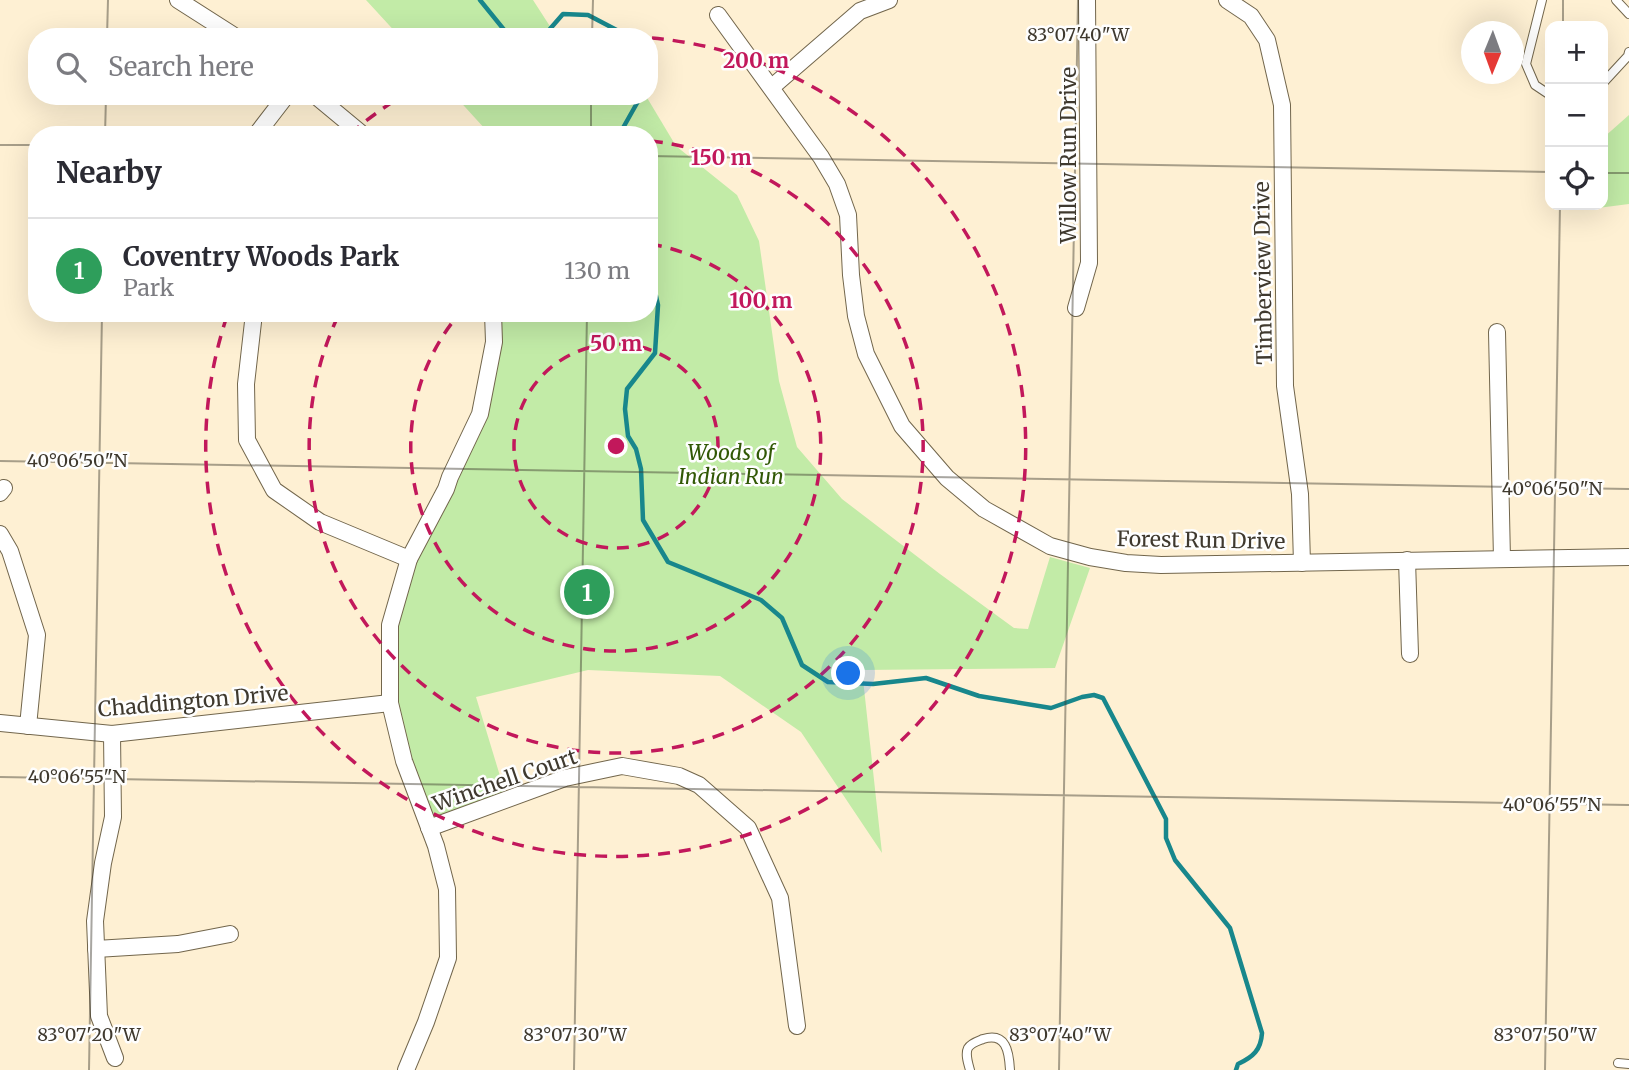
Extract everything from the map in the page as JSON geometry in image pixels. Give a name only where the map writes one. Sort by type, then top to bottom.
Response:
[{"type":"street","points":[[178,0],[222,28]]},
{"type":"street","points":[[772,87],[860,11],[889,0]]},
{"type":"street","name":"Willow Run Drive","points":[[1076,307],[1089,263],[1087,0]]},
{"type":"street","name":"Timberview Drive","points":[[1227,0],[1251,16],[1267,40],[1282,105],[1285,387],[1300,494],[1301,563]]},
{"type":"street","name":"Forest Run Drive","points":[[718,15],[772,87],[837,184],[848,215],[850,275],[856,316],[866,354],[902,426],[947,478],[984,509],[1051,545],[1126,564],[1629,557]]},
{"type":"street","points":[[263,126],[279,105]]},
{"type":"street","points":[[327,105],[352,126]]},
{"type":"street","points":[[253,322],[246,384],[247,440],[274,490],[320,522],[409,559]]},
{"type":"street","points":[[406,1070],[448,958],[447,889],[436,846],[404,761],[390,703],[390,625],[409,559],[446,489],[480,414],[494,342],[493,322]]},
{"type":"street","points":[[1497,332],[1502,559]]},
{"type":"street","points":[[0,534],[10,551],[37,635],[28,726]]},
{"type":"street","points":[[1407,560],[1410,654]]},
{"type":"street","name":"Chaddington Drive","points":[[0,723],[112,734],[390,703]]},
{"type":"street","points":[[112,734],[113,817],[95,921],[99,1016],[115,1058]]},
{"type":"street","name":"Winchell Court","points":[[429,828],[565,778],[621,766],[679,776],[699,785],[748,828],[780,898],[797,1026]]},
{"type":"street","points":[[96,949],[178,944],[230,934]]},
{"type":"lane","points":[[1542,0],[1526,64],[1535,85],[1545,92]]},
{"type":"lane","points":[[1616,0],[1629,14]]},
{"type":"lane","points":[[1608,78],[1628,57],[1629,52]]},
{"type":"lane","points":[[970,1070],[967,1050],[970,1045],[991,1037],[1000,1039],[1006,1046],[1010,1070]]},
{"type":"lane","points":[[1618,1063],[1629,1064]]},
{"type":"green space","points":[[366,0],[533,0],[551,28],[392,28]]},
{"type":"green space","name":"Woods of Indian Run","points":[[463,105],[651,105],[676,146],[737,195],[759,241],[779,381],[797,447],[842,499],[1014,628],[1028,629],[1050,557],[1090,568],[1055,668],[862,670],[882,853],[801,732],[720,676],[588,670],[476,697],[507,799],[429,828],[390,703],[390,625],[409,559],[480,414],[492,322],[658,322],[658,126],[482,126]]},
{"type":"green space","points":[[1629,115],[1629,204],[1608,207],[1608,134]]},
{"type":"waterway","points":[[480,0],[503,28]]},
{"type":"waterway","points":[[551,28],[563,14],[588,15],[613,28]]},
{"type":"waterway","points":[[624,126],[636,105]]},
{"type":"waterway","points":[[657,322],[655,353],[627,389],[625,409],[628,436],[636,449],[641,469],[643,520],[668,562],[761,600],[782,618],[802,665],[828,682],[873,684],[926,678],[979,696],[1051,708],[1082,697],[1094,695],[1103,698],[1166,819],[1166,838],[1175,860],[1230,928],[1262,1033],[1255,1052],[1238,1064],[1236,1070]]},
{"type":"place","name":"Coventry Woods Park","points":[[587,592]]}]
